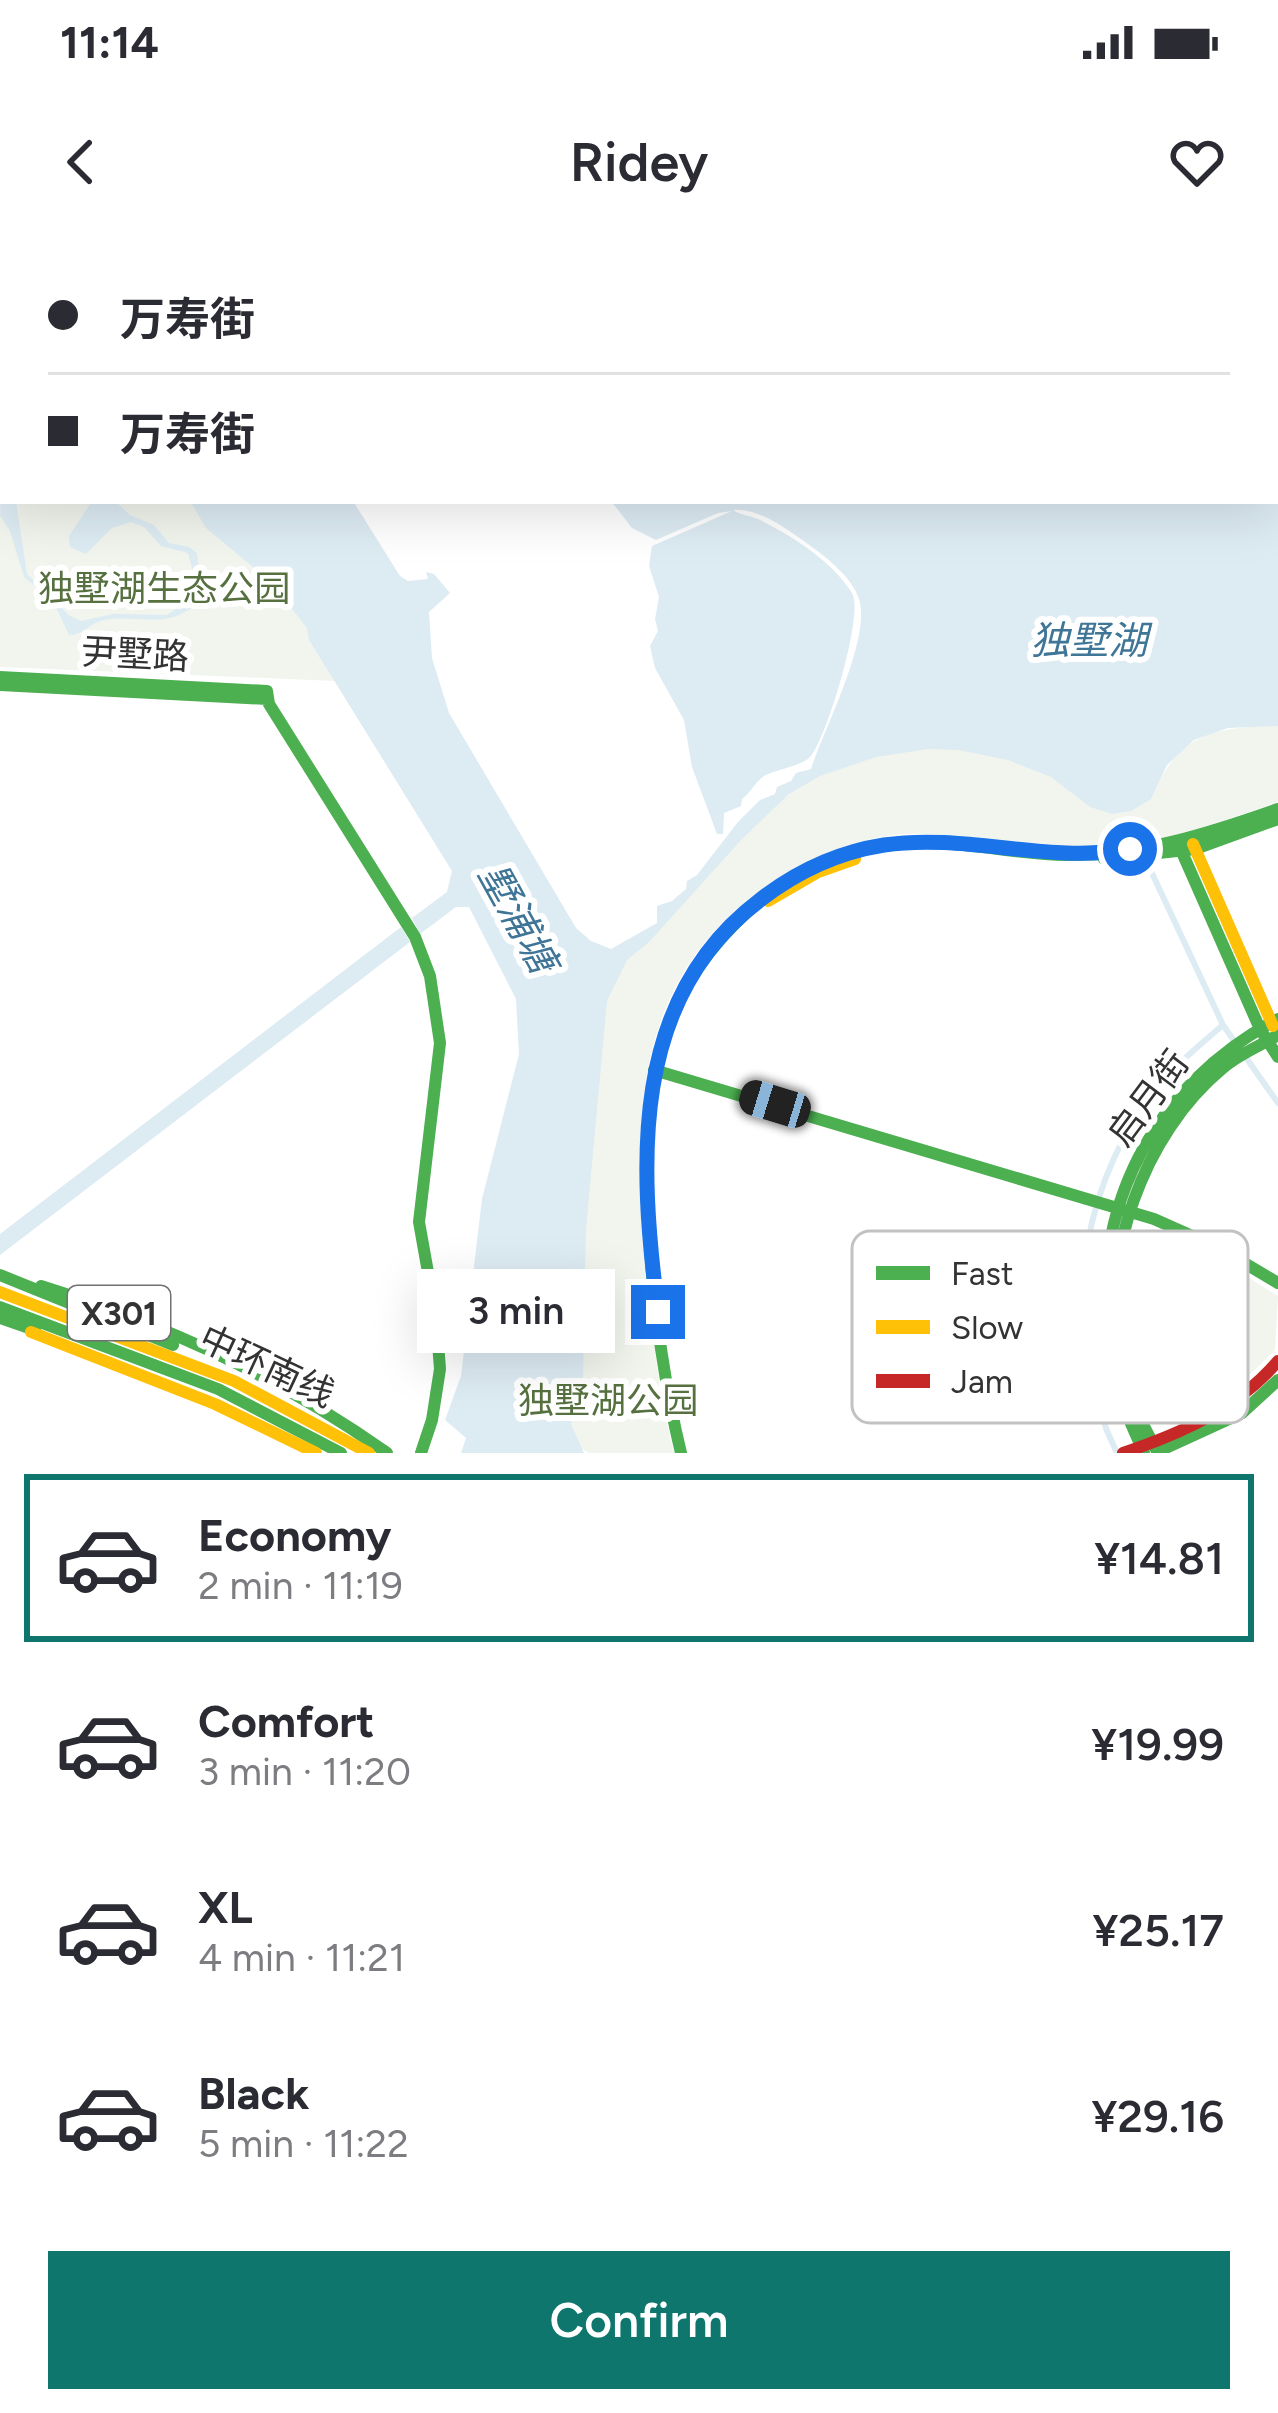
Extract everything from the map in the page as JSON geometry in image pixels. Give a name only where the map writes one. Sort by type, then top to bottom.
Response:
[{"type":"main road","name":"尹墅路","points":[[0,681],[267,695],[416,937],[431,973],[442,1035],[419,1207],[423,1266],[436,1315],[439,1386],[421,1453]]},
{"type":"main road","points":[[1187,845],[1278,809]]},
{"type":"main road","points":[[683,1453],[658,1255],[657,1070],[680,1005],[720,944],[746,917],[818,872],[868,854],[913,848],[1079,860],[1187,845],[1278,819]]},
{"type":"main road","points":[[1187,845],[1273,1031],[1278,1057]]},
{"type":"main road","name":"启月街","points":[[1115,1231],[1173,1125],[1231,1053],[1273,1031]]},
{"type":"main road","points":[[657,1070],[1123,1209],[1182,1231]]},
{"type":"main road","name":"启月街","points":[[1121,1231],[1123,1209]]},
{"type":"main road","points":[[1248,1265],[1278,1283]]},
{"type":"main road","points":[[0,1275],[306,1399],[387,1453]]},
{"type":"main road","name":"中环南线","points":[[0,1292],[230,1370],[369,1453]]},
{"type":"main road","name":"中环南线","points":[[0,1307],[224,1391],[294,1423],[341,1453]]},
{"type":"main road","points":[[0,1318],[151,1364]]},
{"type":"main road","name":"X301","points":[[0,1318],[215,1404],[316,1453]]},
{"type":"main road","points":[[1248,1390],[1278,1361]]},
{"type":"main road","points":[[1248,1408],[1278,1380]]},
{"type":"main road","name":"启月街","points":[[1131,1423],[1151,1450]]},
{"type":"main road","points":[[1151,1450],[1196,1423]]},
{"type":"main road","points":[[1124,1453],[1151,1450],[1217,1423]]},
{"type":"green space","name":"独墅湖生态公园","points":[[0,504],[203,504],[281,576],[335,681],[0,667]]},
{"type":"green space","name":"独墅湖公园","points":[[1278,726],[1278,802],[1194,830],[1108,848],[1049,850],[928,834],[868,840],[831,851],[780,878],[708,938],[679,981],[659,1026],[641,1125],[643,1230],[652,1326],[674,1453],[589,1453],[564,1438],[605,971],[648,937],[739,838],[798,786],[856,758],[928,745],[972,748],[1151,799],[1173,760],[1200,739],[1234,729]]},
{"type":"green space","points":[[1248,1277],[1278,1296],[1275,1350],[1248,1375]]},
{"type":"water","points":[[0,504],[16,504],[27,574],[81,621],[113,614],[167,615],[187,601],[195,579],[188,553],[161,546],[144,527],[131,522],[112,528],[86,554],[70,547],[69,536],[90,504],[118,504],[154,525],[169,543],[189,547],[197,553],[201,585],[191,608],[170,618],[104,620],[69,635],[53,601],[24,577],[10,531],[0,516]]},
{"type":"water","points":[[192,504],[355,504],[400,576],[408,581],[428,579],[426,572],[434,574],[450,593],[429,612],[432,658],[449,713],[576,928],[611,949],[657,923],[657,906],[686,889],[687,881],[760,800],[775,794],[796,773],[811,769],[853,660],[861,616],[851,583],[823,555],[772,521],[733,510],[771,525],[834,570],[852,593],[853,626],[841,680],[815,750],[808,759],[761,779],[741,806],[724,813],[723,834],[717,834],[692,767],[684,720],[655,668],[650,646],[658,631],[659,597],[649,566],[652,546],[732,511],[656,540],[632,528],[613,504],[1278,504],[1278,726],[1228,728],[1194,740],[1167,765],[1151,799],[1131,811],[1112,814],[1090,807],[1051,777],[1008,760],[958,750],[876,757],[820,776],[789,794],[627,960],[607,1001],[586,1229],[583,1382],[571,1424],[584,1453],[461,1453],[466,1438],[445,1420],[461,1376],[482,1199],[519,1054],[516,999],[469,907],[456,907],[420,934],[412,918],[447,892],[452,871],[309,640],[307,628],[271,582],[206,528]]},
{"type":"water","points":[[401,927],[410,942],[0,1255],[0,1234]]},
{"type":"waterway","points":[[1151,871],[1223,1025],[1278,1103]]},
{"type":"waterway","points":[[1091,1231],[1125,1136],[1176,1067],[1223,1025]]},
{"type":"waterway","points":[[1105,1423],[1117,1453]]},
{"type":"traffic: fast","points":[[0,677],[267,691],[269,704],[415,937],[430,976],[440,1043],[419,1222],[440,1369],[421,1453]]},
{"type":"traffic: fast","points":[[0,685],[267,699]]},
{"type":"traffic: fast","points":[[681,1453],[654,1292],[647,1170],[650,1112],[673,1013],[696,971],[725,934],[794,877],[866,848],[930,843],[1043,854],[1120,852],[1278,809]]},
{"type":"traffic: fast","points":[[1104,859],[1195,849],[1278,819]]},
{"type":"traffic: fast","points":[[1181,850],[1260,1029],[1278,1057]]},
{"type":"traffic: fast","points":[[1113,1231],[1139,1156],[1165,1115],[1196,1078],[1234,1046],[1278,1019]]},
{"type":"traffic: fast","points":[[1125,1231],[1149,1163],[1194,1096],[1229,1063],[1278,1035]]},
{"type":"traffic: fast","points":[[654,1070],[1154,1219],[1181,1231]]},
{"type":"traffic: fast","points":[[1248,1265],[1278,1283]]},
{"type":"traffic: fast","points":[[0,1275],[173,1345]]},
{"type":"traffic: fast","points":[[41,1286],[221,1356],[306,1400],[387,1453]]},
{"type":"traffic: fast","points":[[0,1307],[218,1389],[341,1453]]},
{"type":"traffic: fast","points":[[0,1318],[35,1330]]},
{"type":"traffic: fast","points":[[1248,1408],[1278,1380]]},
{"type":"traffic: fast","points":[[1132,1423],[1144,1453]]},
{"type":"traffic: fast","points":[[1142,1423],[1158,1453]]},
{"type":"traffic: fast","points":[[1157,1452],[1220,1423]]},
{"type":"traffic: slow","points":[[1193,844],[1273,1026]]},
{"type":"traffic: slow","points":[[768,901],[818,872],[855,859]]},
{"type":"traffic: slow","points":[[0,1292],[234,1381],[369,1453]]},
{"type":"traffic: slow","points":[[31,1332],[215,1404],[316,1453]]},
{"type":"traffic: jam","points":[[1248,1390],[1278,1361]]},
{"type":"traffic: jam","points":[[1123,1453],[1195,1423]]},
{"type":"route","points":[[658,1312],[648,1133],[654,1070],[673,1006],[689,976],[744,912],[806,870],[882,845],[948,844],[1040,854],[1130,849]]},
{"type":"water label","name":"独墅湖","points":[[1089,640]]},
{"type":"water label","name":"墅浦塘","points":[[518,918]]}]
